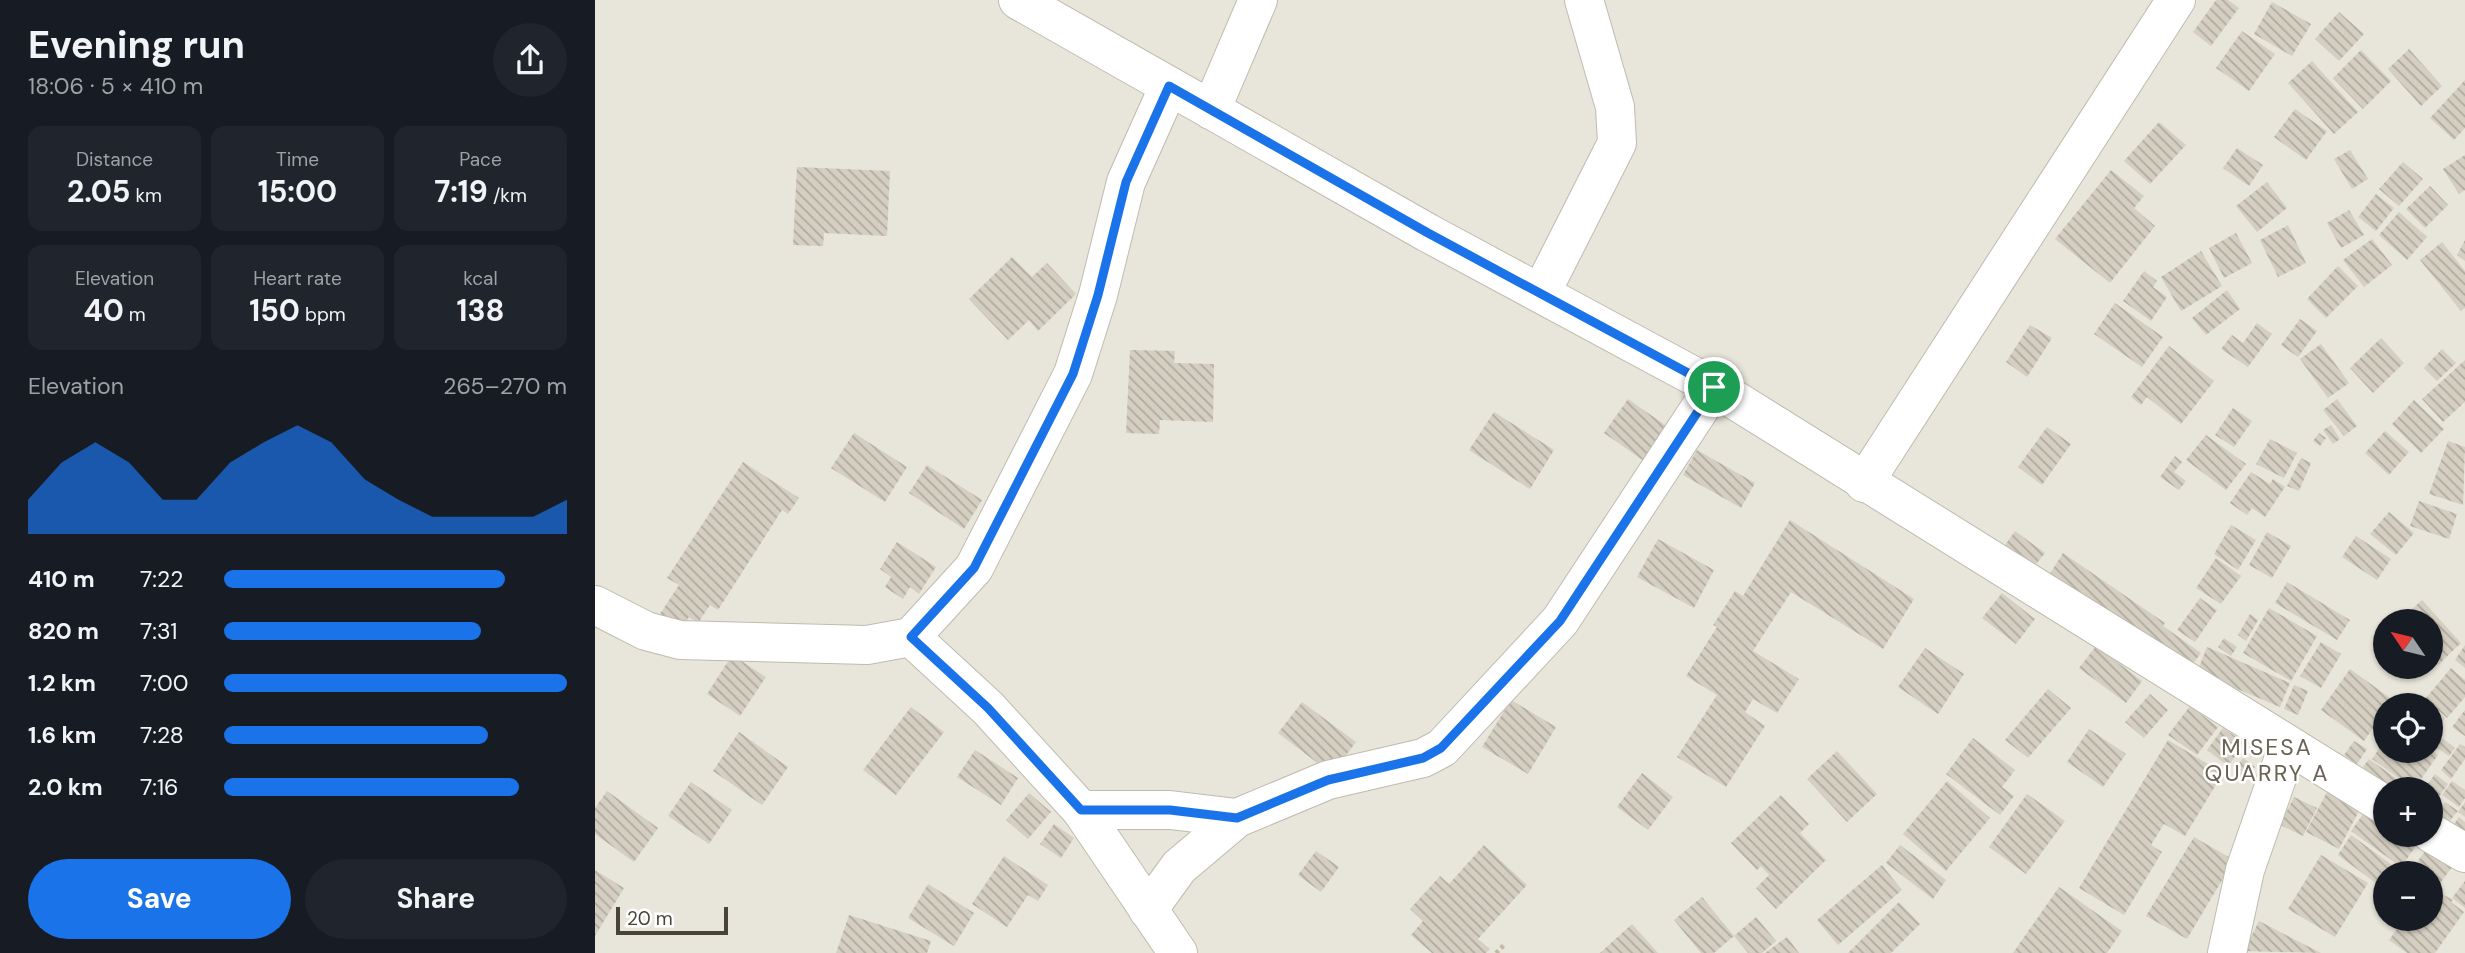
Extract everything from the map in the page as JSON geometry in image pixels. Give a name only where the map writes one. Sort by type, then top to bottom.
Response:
[{"type":"street","points":[[1018,0],[1211,110],[1714,387],[2373,798]]},
{"type":"street","points":[[1211,110],[1258,0]]},
{"type":"street","points":[[1541,293],[1617,144],[1615,107],[1584,0]]},
{"type":"street","points":[[1864,482],[2175,0]]},
{"type":"street","points":[[595,605],[646,631],[680,640],[867,645],[911,637],[974,568],[1073,374],[1098,295],[1126,182],[1169,86]]},
{"type":"street","points":[[1149,910],[1179,867],[1237,818],[1328,780],[1423,758],[1441,748],[1560,621],[1714,387]]},
{"type":"street","points":[[911,637],[988,708],[1081,810],[1178,953]]},
{"type":"street","points":[[2227,953],[2245,870],[2288,746]]},
{"type":"street","points":[[1081,810],[1170,810],[1237,818]]},
{"type":"street","points":[[2443,840],[2465,853]]},
{"type":"path","points":[[1496,953],[1504,945]]},
{"type":"shaded area","points":[[595,0],[2465,0],[2465,953],[595,953]]},
{"type":"building","points":[[2216,0],[2228,0],[2239,8],[2211,46],[2193,32]]},
{"type":"building","points":[[2272,2],[2311,24],[2292,56],[2254,34]]},
{"type":"building","points":[[2339,12],[2364,34],[2339,61],[2315,39]]},
{"type":"building","points":[[2242,31],[2275,54],[2249,91],[2216,68]]},
{"type":"building","points":[[2409,49],[2442,86],[2421,106],[2388,69]]},
{"type":"building","points":[[2361,50],[2391,81],[2363,109],[2333,78]]},
{"type":"building","points":[[2312,61],[2358,112],[2334,134],[2288,83]]},
{"type":"building","points":[[2465,80],[2465,128],[2454,140],[2430,118]]},
{"type":"building","points":[[2295,109],[2327,131],[2306,160],[2274,137]]},
{"type":"building","points":[[2159,122],[2186,145],[2150,184],[2124,161]]},
{"type":"building","points":[[2237,148],[2263,165],[2249,186],[2223,168]]},
{"type":"building","points":[[2350,150],[2368,179],[2352,189],[2334,159]]},
{"type":"building","points":[[2465,155],[2465,190],[2459,194],[2443,169]]},
{"type":"building","points":[[2403,162],[2423,179],[2399,206],[2379,189]]},
{"type":"building","points":[[797,167],[890,171],[887,236],[824,233],[823,246],[793,245]]},
{"type":"building","points":[[2111,170],[2144,196],[2134,208],[2155,226],[2110,283],[2055,239]]},
{"type":"building","points":[[2267,182],[2287,208],[2257,232],[2236,206]]},
{"type":"building","points":[[2430,186],[2448,205],[2425,228],[2406,209]]},
{"type":"building","points":[[2376,194],[2394,208],[2376,231],[2358,217]]},
{"type":"building","points":[[2349,210],[2364,235],[2341,248],[2327,223]]},
{"type":"building","points":[[2399,212],[2427,237],[2407,260],[2379,235]]},
{"type":"building","points":[[2288,225],[2306,263],[2278,277],[2260,240]]},
{"type":"building","points":[[2236,233],[2252,263],[2224,278],[2209,248]]},
{"type":"building","points":[[2372,239],[2392,265],[2364,287],[2343,260]]},
{"type":"building","points":[[2465,240],[2465,261],[2457,255]]},
{"type":"building","points":[[2442,242],[2465,271],[2465,308],[2461,311],[2420,260]]},
{"type":"building","points":[[2201,251],[2222,286],[2181,311],[2161,277]]},
{"type":"building","points":[[1012,257],[1032,277],[1047,263],[1076,294],[1038,331],[1029,320],[1008,340],[969,299]]},
{"type":"building","points":[[2338,266],[2358,286],[2326,318],[2307,299]]},
{"type":"building","points":[[2144,271],[2157,281],[2153,287],[2167,297],[2151,321],[2123,301]]},
{"type":"building","points":[[2227,290],[2240,309],[2206,335],[2192,318]]},
{"type":"building","points":[[2115,303],[2163,337],[2142,367],[2094,334]]},
{"type":"building","points":[[2300,319],[2317,331],[2298,357],[2281,345]]},
{"type":"building","points":[[2257,323],[2272,334],[2248,367],[2221,349],[2232,335],[2243,343]]},
{"type":"building","points":[[2030,325],[2052,338],[2027,377],[2006,362]]},
{"type":"building","points":[[2381,338],[2404,363],[2373,393],[2350,368]]},
{"type":"building","points":[[2321,344],[2349,383],[2328,398],[2300,359]]},
{"type":"building","points":[[2169,346],[2214,381],[2181,424],[2147,397],[2141,405],[2131,397]]},
{"type":"building","points":[[2442,349],[2456,363],[2437,381],[2424,368]]},
{"type":"building","points":[[1130,350],[1175,351],[1174,363],[1214,364],[1213,422],[1160,420],[1159,434],[1126,433]]},
{"type":"building","points":[[2465,360],[2465,402],[2443,422],[2422,399]]},
{"type":"building","points":[[1628,399],[1678,434],[1654,468],[1604,433]]},
{"type":"building","points":[[2337,399],[2357,426],[2344,436],[2323,410]]},
{"type":"building","points":[[2414,400],[2444,429],[2421,453],[2392,424]]},
{"type":"building","points":[[2233,408],[2252,421],[2234,447],[2215,435]]},
{"type":"building","points":[[1494,412],[1554,450],[1530,489],[1469,450]]},
{"type":"building","points":[[2331,425],[2340,439],[2333,444],[2323,430]]},
{"type":"building","points":[[2047,427],[2071,444],[2042,485],[2018,467]]},
{"type":"building","points":[[2385,431],[2409,452],[2389,475],[2365,453]]},
{"type":"building","points":[[854,433],[907,467],[885,502],[831,468]]},
{"type":"building","points":[[2319,433],[2326,438],[2320,446],[2313,441]]},
{"type":"building","points":[[2206,435],[2246,464],[2226,490],[2186,460]]},
{"type":"building","points":[[2270,439],[2297,453],[2284,478],[2256,464]]},
{"type":"building","points":[[2448,441],[2465,447],[2463,505],[2429,494]]},
{"type":"building","points":[[1697,450],[1755,483],[1741,508],[1683,475]]},
{"type":"building","points":[[2175,456],[2182,462],[2174,472],[2186,481],[2179,490],[2160,477]]},
{"type":"building","points":[[2301,458],[2311,463],[2299,491],[2287,486]]},
{"type":"building","points":[[743,462],[799,498],[788,514],[782,510],[718,610],[710,605],[698,623],[689,617],[682,627],[660,614],[679,585],[667,578]]},
{"type":"building","points":[[927,465],[982,500],[964,529],[909,493]]},
{"type":"building","points":[[2251,472],[2270,484],[2273,479],[2285,487],[2265,517],[2252,508],[2247,515],[2230,503]]},
{"type":"building","points":[[2419,501],[2457,514],[2449,539],[2410,526]]},
{"type":"building","points":[[2389,512],[2414,533],[2396,555],[2370,534]]},
{"type":"building","points":[[1790,520],[1914,599],[1883,649],[1791,592],[1753,651],[1799,679],[1777,713],[1753,699],[1745,712],[1765,726],[1726,787],[1677,757],[1717,695],[1686,676],[1717,627],[1713,625],[1735,591],[1743,596]]},
{"type":"building","points":[[2231,525],[2256,540],[2238,570],[2214,554]]},
{"type":"building","points":[[2015,531],[2045,553],[2030,572],[2000,552]]},
{"type":"building","points":[[2267,532],[2291,546],[2272,578],[2249,565]]},
{"type":"building","points":[[2356,536],[2391,559],[2377,580],[2342,557]]},
{"type":"building","points":[[1658,539],[1714,570],[1694,608],[1637,577]]},
{"type":"building","points":[[897,542],[936,567],[919,594],[910,587],[903,599],[885,587],[891,577],[880,569]]},
{"type":"building","points":[[2063,553],[2165,623],[2163,626],[2201,653],[2190,668],[2049,575]]},
{"type":"building","points":[[2216,558],[2241,576],[2221,604],[2196,588]]},
{"type":"building","points":[[2287,582],[2350,620],[2337,640],[2275,603]]},
{"type":"building","points":[[2002,593],[2035,619],[2016,644],[1982,618]]},
{"type":"building","points":[[2200,598],[2217,610],[2195,642],[2177,630]]},
{"type":"building","points":[[2422,600],[2430,609],[2412,609]]},
{"type":"building","points":[[2269,608],[2317,636],[2291,681],[2243,653]]},
{"type":"building","points":[[2250,614],[2258,620],[2246,641],[2238,635]]},
{"type":"building","points":[[2443,623],[2461,643],[2443,660]]},
{"type":"building","points":[[2224,638],[2237,647],[2231,656],[2218,647]]},
{"type":"building","points":[[2321,642],[2341,654],[2321,688],[2300,676]]},
{"type":"building","points":[[2465,645],[2465,668],[2455,660]]},
{"type":"building","points":[[2096,646],[2142,681],[2126,703],[2079,668]]},
{"type":"building","points":[[2207,647],[2290,683],[2280,707],[2197,672]]},
{"type":"building","points":[[1925,648],[1964,674],[1938,714],[1898,687]]},
{"type":"building","points":[[732,655],[766,677],[740,716],[707,694]]},
{"type":"building","points":[[2451,668],[2465,680],[2465,697],[2447,718],[2443,715],[2443,693],[2430,693]]},
{"type":"building","points":[[2350,669],[2383,693],[2373,693],[2373,728],[2364,741],[2321,710]]},
{"type":"building","points":[[2294,685],[2308,691],[2298,715],[2284,709]]},
{"type":"building","points":[[2048,689],[2071,708],[2028,758],[2005,740]]},
{"type":"building","points":[[2150,694],[2168,710],[2144,738],[2125,722]]},
{"type":"building","points":[[1511,700],[1556,727],[1528,774],[1482,747]]},
{"type":"building","points":[[1302,702],[1356,742],[1332,774],[1278,733]]},
{"type":"building","points":[[2190,706],[2218,727],[2197,755],[2168,735]]},
{"type":"building","points":[[911,707],[944,732],[896,795],[863,770]]},
{"type":"building","points":[[2465,710],[2465,736],[2452,727]]},
{"type":"building","points":[[2223,728],[2245,743],[2228,766],[2207,750]]},
{"type":"building","points":[[2089,729],[2126,754],[2103,787],[2067,762]]},
{"type":"building","points":[[739,732],[788,767],[762,805],[713,771]]},
{"type":"building","points":[[1973,738],[2015,770],[2002,787],[2014,796],[2000,815],[1946,774]]},
{"type":"building","points":[[2443,739],[2455,748],[2449,756],[2443,752]]},
{"type":"building","points":[[2168,740],[2223,773],[2185,836],[2164,824],[2151,845],[2162,852],[2124,915],[2079,888]]},
{"type":"building","points":[[2354,741],[2367,749],[2357,764],[2344,755]]},
{"type":"building","points":[[2460,744],[2465,747],[2465,759],[2451,779],[2441,770]]},
{"type":"building","points":[[975,750],[1018,778],[1001,805],[957,777]]},
{"type":"building","points":[[1837,751],[1877,794],[1847,822],[1807,779]]},
{"type":"building","points":[[2243,758],[2255,767],[2245,780],[2233,772]]},
{"type":"building","points":[[2369,759],[2394,777],[2373,777],[2373,780],[2360,771]]},
{"type":"building","points":[[2378,763],[2432,763],[2422,777],[2397,777]]},
{"type":"building","points":[[1642,773],[1673,797],[1648,830],[1617,807]]},
{"type":"building","points":[[1947,781],[1990,818],[1946,871],[1903,834]]},
{"type":"building","points":[[2452,781],[2465,790],[2465,798],[2459,807],[2443,794]]},
{"type":"building","points":[[691,782],[732,810],[709,844],[668,816]]},
{"type":"building","points":[[607,791],[658,828],[634,862],[595,834],[595,808]]},
{"type":"building","points":[[2327,792],[2360,809],[2339,849],[2306,832]]},
{"type":"building","points":[[1029,793],[1051,812],[1028,839],[1006,820]]},
{"type":"building","points":[[2027,794],[2065,821],[2026,874],[1989,847]]},
{"type":"building","points":[[1781,795],[1809,824],[1800,833],[1826,860],[1776,909],[1756,888],[1769,875],[1761,866],[1757,870],[1731,843]]},
{"type":"building","points":[[2294,797],[2317,808],[2303,836],[2280,825]]},
{"type":"building","points":[[2445,802],[2458,811],[2447,824],[2443,821]]},
{"type":"building","points":[[2465,802],[2465,817],[2458,812]]},
{"type":"building","points":[[2371,803],[2373,804],[2373,847],[2351,831]]},
{"type":"building","points":[[2459,817],[2465,822],[2465,837],[2452,827]]},
{"type":"building","points":[[1054,824],[1074,838],[1061,858],[1040,844]]},
{"type":"building","points":[[2351,835],[2387,861],[2373,861],[2373,881],[2338,855]]},
{"type":"building","points":[[2194,837],[2234,860],[2187,939],[2146,916]]},
{"type":"building","points":[[1484,845],[1527,885],[1478,939],[1490,949],[1486,953],[1432,953],[1411,935],[1423,921],[1410,909],[1440,876],[1449,884]]},
{"type":"building","points":[[1900,845],[1946,880],[1933,899],[1886,863]]},
{"type":"building","points":[[2373,847],[2415,847],[2405,861],[2393,861]]},
{"type":"building","points":[[2428,847],[2438,847],[2457,860],[2443,879],[2443,861],[2418,861]]},
{"type":"building","points":[[1316,851],[1339,867],[1321,892],[1298,875]]},
{"type":"building","points":[[2321,855],[2368,883],[2335,937],[2288,909]]},
{"type":"building","points":[[1004,856],[1048,885],[1038,901],[1028,895],[1007,927],[972,904]]},
{"type":"building","points":[[1882,865],[1902,890],[1838,945],[1817,920]]},
{"type":"building","points":[[595,870],[624,888],[595,936]]},
{"type":"building","points":[[2465,881],[2465,908],[2452,898]]},
{"type":"building","points":[[928,884],[974,913],[954,946],[908,918]]},
{"type":"building","points":[[2059,887],[2122,931],[2107,953],[2013,953]]},
{"type":"building","points":[[2443,895],[2453,900],[2451,902],[2464,912],[2435,953],[2407,953],[2389,940],[2395,931],[2443,931]]},
{"type":"building","points":[[1702,897],[1734,936],[1714,953],[1701,953],[1674,920]]},
{"type":"building","points":[[1899,902],[1920,924],[1891,953],[1848,953]]},
{"type":"building","points":[[849,915],[931,941],[927,953],[836,953]]},
{"type":"building","points":[[1756,917],[1776,941],[1762,953],[1748,953],[1734,936]]},
{"type":"building","points":[[2259,921],[2321,953],[2244,951]]},
{"type":"building","points":[[1632,924],[1658,953],[1600,953]]},
{"type":"building","points":[[1787,937],[1799,953],[1765,953]]},
{"type":"district","name":"MISESA QUARRY A","points":[[2267,760]]},
{"type":"route","points":[[1169,86],[1428,233],[1714,387],[1560,621],[1441,748],[1423,758],[1328,780],[1237,818],[1170,810],[1081,810],[988,708],[911,637],[941,608],[974,568],[1073,374],[1098,295],[1126,182],[1169,86]]}]
